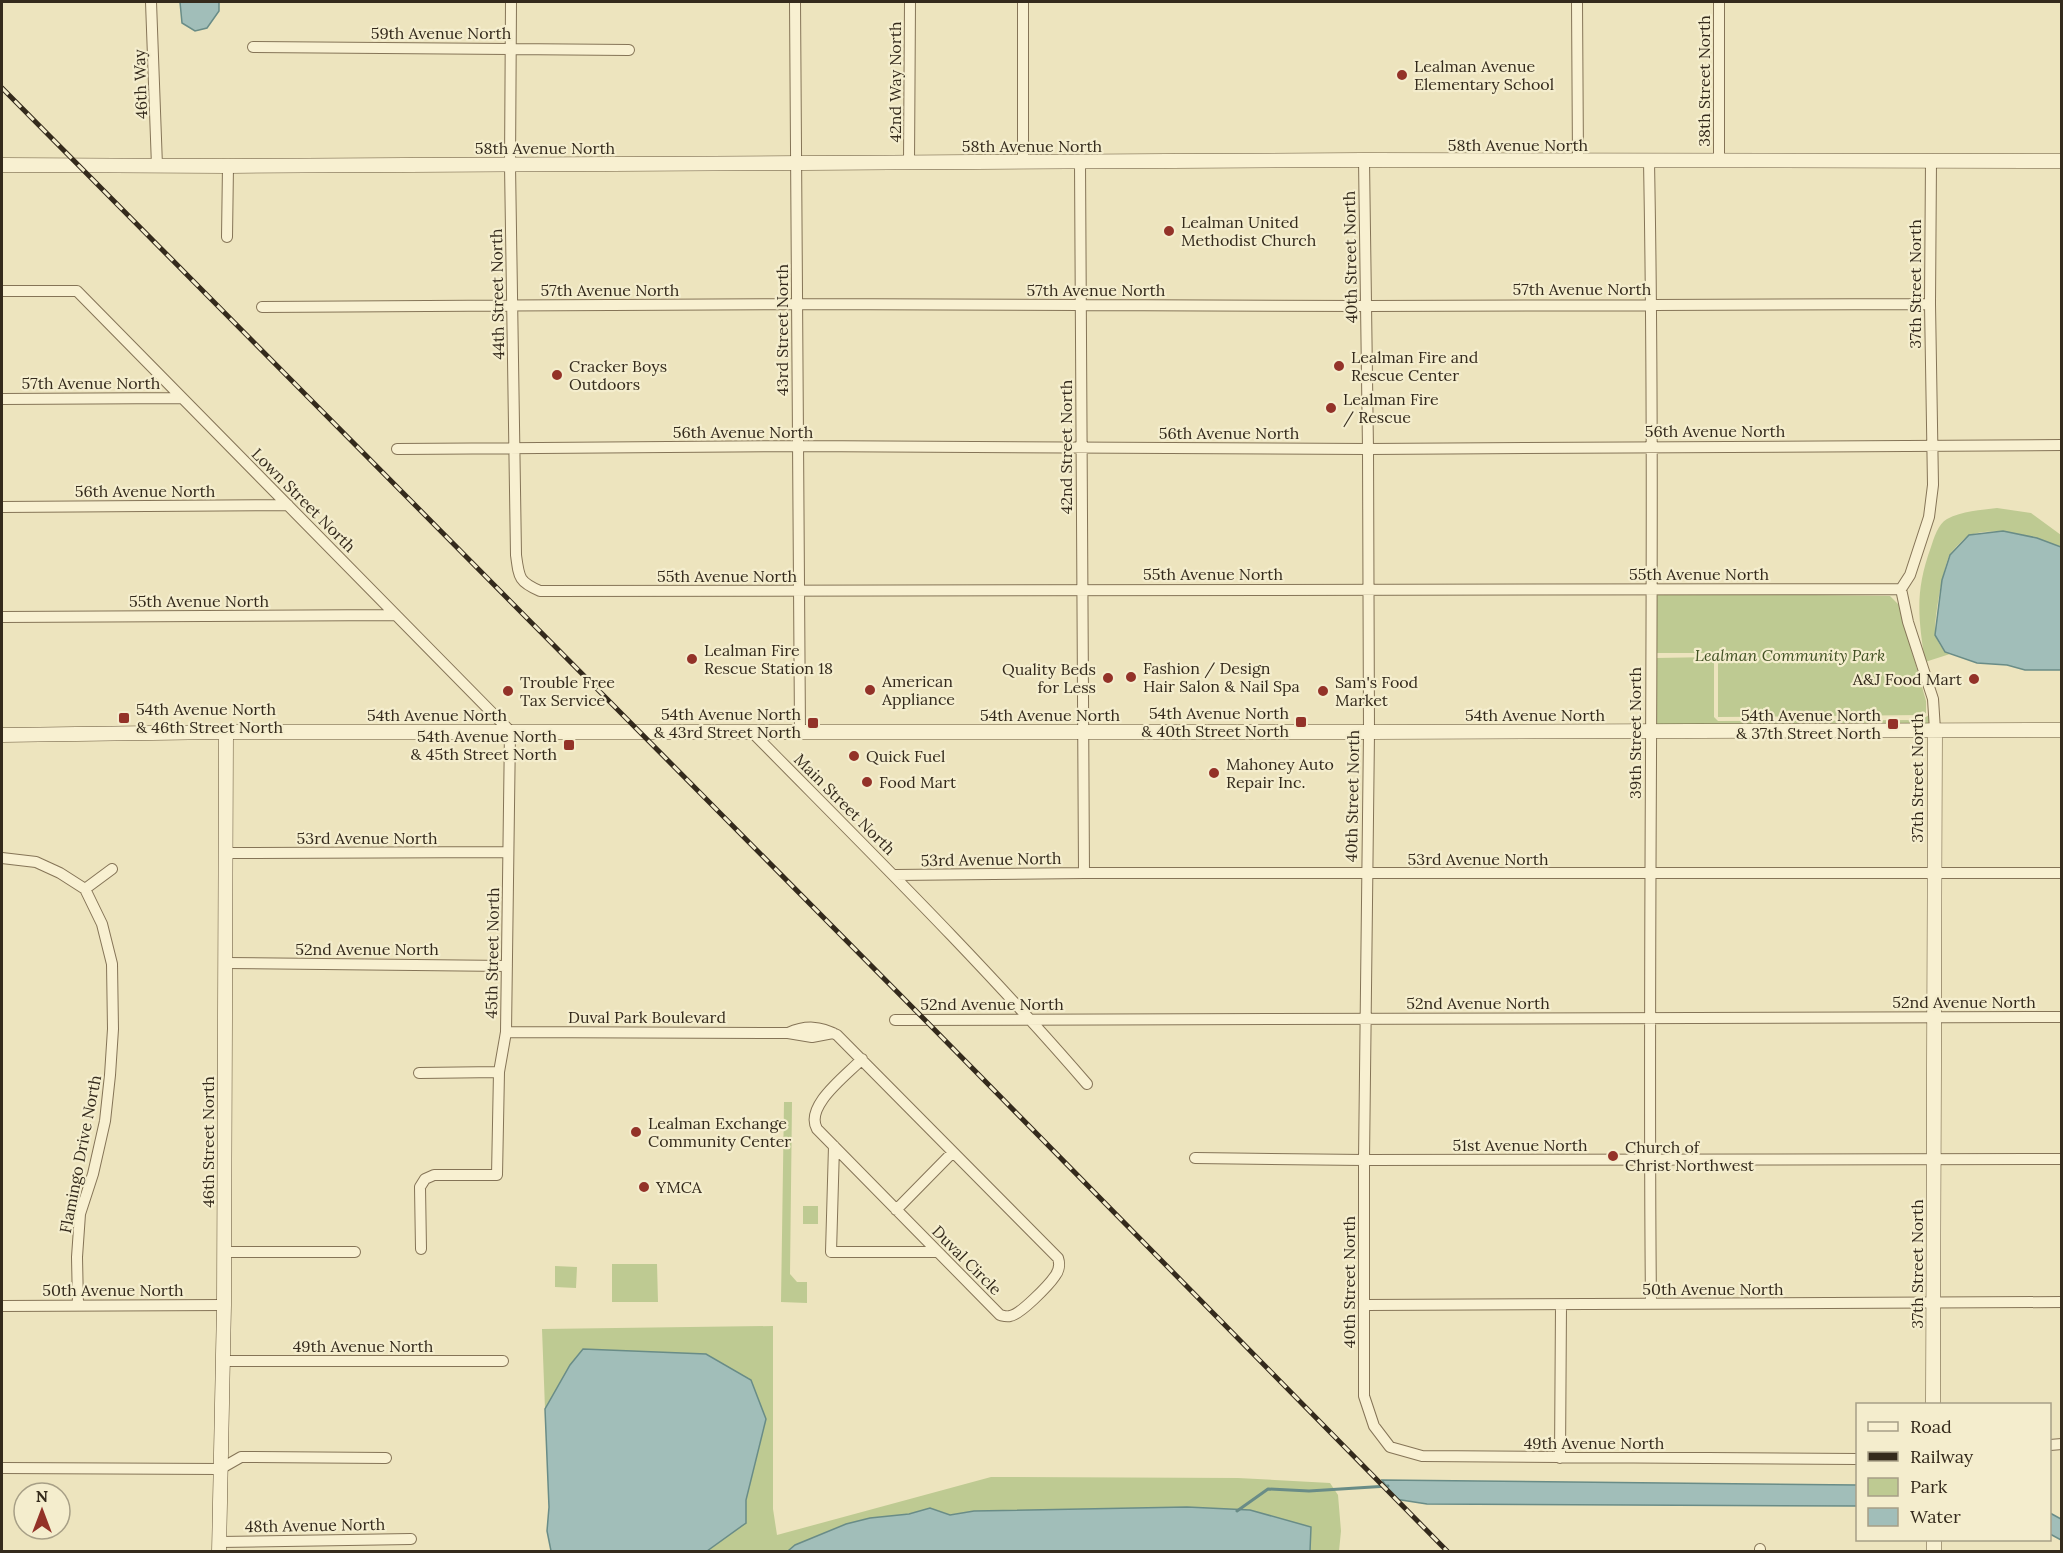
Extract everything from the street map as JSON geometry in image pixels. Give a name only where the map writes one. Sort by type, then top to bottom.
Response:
[{"type":"street","name":"46th Way","points":[[151,2],[157,166]]},
{"type":"street","name":"44th Street North","points":[[511,2],[513,449],[516,555],[518,573],[525,585]]},
{"type":"street","name":"43rd Street North","points":[[795,2],[800,731]]},
{"type":"street","name":"42nd Way North","points":[[909,162],[910,2]]},
{"type":"street","points":[[1023,2],[1023,162]]},
{"type":"street","points":[[1577,2],[1578,161]]},
{"type":"street","name":"38th Street North","points":[[1719,2],[1719,161]]},
{"type":"street","name":"59th Avenue North","points":[[253,47],[629,50]]},
{"type":"street","name":"58th Avenue North","points":[[2,165],[510,165],[1364,160],[2061,161]]},
{"type":"street","name":"40th Street North","points":[[1364,160],[1369,732],[1366,873],[1364,1396]]},
{"type":"street","name":"39th Street North","points":[[1649,161],[1651,1304]]},
{"type":"street","name":"37th Street North","points":[[1931,161],[1930,304],[1933,485],[1929,517],[1910,575],[1901,589],[1908,622],[1933,699],[1935,729],[1933,1403]]},
{"type":"street","name":"42nd Street North","points":[[1080,162],[1084,873]]},
{"type":"street","points":[[227,237],[228,166]]},
{"type":"street","name":"Lown Street North","points":[[2,291],[77,291],[510,731]]},
{"type":"street","name":"57th Avenue North","points":[[262,307],[797,304],[1366,306],[1930,304]]},
{"type":"street","name":"57th Avenue North","points":[[2,399],[181,398]]},
{"type":"street","name":"56th Avenue North","points":[[397,449],[797,446],[1368,449],[2061,446]]},
{"type":"street","name":"56th Avenue North","points":[[2,507],[288,505]]},
{"type":"street","name":"55th Avenue North","points":[[525,585],[540,591],[575,592],[1082,589],[1901,589]]},
{"type":"street","name":"55th Avenue North","points":[[2,617],[396,615]]},
{"type":"street","name":"54th Avenue North","points":[[2,735],[510,731],[2061,730]]},
{"type":"street","name":"45th Street North","points":[[421,1249],[420,1187],[425,1179],[434,1175],[496,1175],[499,1072],[506,1032],[510,731]]},
{"type":"street","name":"Main Street North","points":[[751,731],[894,875],[1031,1019],[1087,1084]]},
{"type":"street","name":"46th Street North","points":[[219,1547],[224,1305],[226,732]]},
{"type":"street","name":"53rd Avenue North","points":[[227,853],[508,852]]},
{"type":"street","points":[[2,858],[36,862],[60,873],[85,889],[112,869]]},
{"type":"street","name":"53rd Avenue North","points":[[894,875],[2061,873]]},
{"type":"street","name":"Flamingo Drive North","points":[[78,1305],[77,1257],[80,1214],[93,1174],[105,1121],[112,1029],[112,964],[102,924],[85,889]]},
{"type":"street","name":"52nd Avenue North","points":[[226,963],[507,966]]},
{"type":"street","name":"52nd Avenue North","points":[[895,1020],[2061,1017]]},
{"type":"street","name":"Duval Park Boulevard","points":[[506,1032],[788,1033],[810,1027],[835,1034]]},
{"type":"street","name":"Duval Circle","points":[[835,1034],[862,1059],[1059,1260],[1056,1276],[1021,1310],[1008,1317],[1000,1316],[814,1124],[818,1103],[862,1059]]},
{"type":"street","points":[[419,1072],[499,1072]]},
{"type":"street","points":[[834,1146],[831,1252],[938,1252]]},
{"type":"street","points":[[896,1210],[953,1152]]},
{"type":"street","name":"51st Avenue North","points":[[1195,1158],[1364,1160],[2061,1159]]},
{"type":"street","points":[[224,1252],[355,1252]]},
{"type":"street","name":"50th Avenue North","points":[[1365,1305],[2061,1302]]},
{"type":"street","name":"50th Avenue North","points":[[2,1306],[224,1305]]},
{"type":"street","points":[[1560,1458],[1561,1305]]},
{"type":"street","name":"49th Avenue North","points":[[223,1361],[504,1361]]},
{"type":"street","name":"49th Avenue North","points":[[1364,1396],[1374,1426],[1390,1446],[1422,1456],[1856,1459]]},
{"type":"street","points":[[2,1468],[220,1469],[241,1458],[386,1458]]},
{"type":"street","name":"48th Avenue North","points":[[219,1547],[411,1539]]},
{"type":"green space","points":[[1997,508],[2031,513],[2061,535],[2061,547],[2004,532],[1981,532],[1965,538],[1950,554],[1937,608],[1936,636],[1941,646],[1950,654],[1925,662],[1919,604],[1920,591],[1926,563],[1937,532],[1944,521],[1953,516]]},
{"type":"green space","name":"Lealman Community Park","points":[[1655,593],[1890,596],[1899,605],[1926,701],[1926,713],[1921,715],[1718,717],[1718,653],[1655,653]]},
{"type":"green space","points":[[1714,657],[1714,717],[1718,721],[1921,720],[1929,715],[1929,724],[1656,725],[1656,658]]},
{"type":"green space","points":[[784,1102],[792,1102],[790,1274],[797,1282],[807,1282],[807,1303],[781,1302]]},
{"type":"green space","points":[[803,1206],[818,1206],[818,1224],[803,1224]]},
{"type":"green space","points":[[612,1264],[657,1264],[658,1302],[612,1302]]},
{"type":"green space","points":[[555,1266],[577,1267],[576,1288],[555,1287]]},
{"type":"green space","points":[[773,1326],[773,1509],[777,1535],[991,1477],[1238,1478],[1330,1483],[1338,1495],[1341,1531],[1339,1551],[1310,1551],[1310,1527],[1216,1509],[1187,1507],[974,1511],[950,1515],[930,1508],[909,1514],[870,1518],[846,1524],[795,1545],[788,1551],[707,1551],[746,1523],[746,1500],[766,1419],[570,1365],[545,1409],[542,1329]]},
{"type":"water","points":[[180,2],[219,2],[219,11],[207,28],[195,31],[182,23]]},
{"type":"water","points":[[2003,531],[2037,538],[2061,547],[2061,670],[2025,670],[2007,665],[1977,663],[1945,652],[1935,635],[1942,580],[1950,555],[1969,535]]},
{"type":"water","points":[[583,1349],[706,1354],[751,1380],[766,1419],[746,1500],[746,1523],[707,1551],[551,1551],[547,1531],[549,1507],[545,1409],[570,1365]]},
{"type":"water","points":[[1382,1480],[1856,1485],[1856,1506],[1427,1504],[1395,1499]]},
{"type":"water","points":[[1187,1507],[1250,1510],[1311,1527],[1310,1551],[788,1551],[795,1545],[846,1524],[870,1518],[909,1514],[930,1508],[950,1515],[974,1511]]},
{"type":"water","points":[[2051,1514],[2061,1519],[2061,1540],[2051,1535]]},
{"type":"waterway","points":[[1237,1511],[1268,1489],[1309,1491],[1388,1486]]},
{"type":"railway","points":[[2,88],[1448,1552]]},
{"type":"place","name":"Lealman Avenue Elementary School","points":[[1402,75]]},
{"type":"place","name":"Lealman United Methodist Church","points":[[1169,231]]},
{"type":"place","name":"Lealman Fire and Rescue Center","points":[[1339,366]]},
{"type":"place","name":"Cracker Boys Outdoors","points":[[557,375]]},
{"type":"place","name":"Lealman Fire / Rescue","points":[[1331,408]]},
{"type":"place","name":"Lealman Fire Rescue Station 18","points":[[692,659]]},
{"type":"place","name":"Fashion / Design Hair Salon & Nail Spa","points":[[1131,677]]},
{"type":"place","name":"Quality Beds for Less","points":[[1108,678]]},
{"type":"place","name":"A&J Food Mart","points":[[1974,679]]},
{"type":"place","name":"American Appliance","points":[[870,690]]},
{"type":"place","name":"Trouble Free Tax Service","points":[[508,691]]},
{"type":"place","name":"Sam's Food Market","points":[[1323,691]]},
{"type":"place","name":"54th Avenue North & 46th Street North","points":[[124,718]]},
{"type":"place","name":"54th Avenue North & 40th Street North","points":[[1301,722]]},
{"type":"place","name":"54th Avenue North & 43rd Street North","points":[[813,723]]},
{"type":"place","name":"54th Avenue North & 37th Street North","points":[[1893,724]]},
{"type":"place","name":"54th Avenue North & 45th Street North","points":[[569,745]]},
{"type":"place","name":"Quick Fuel","points":[[854,756]]},
{"type":"place","name":"Mahoney Auto Repair Inc.","points":[[1214,773]]},
{"type":"place","name":"Food Mart","points":[[867,782]]},
{"type":"place","name":"Lealman Exchange Community Center","points":[[636,1132]]},
{"type":"place","name":"Church of Christ Northwest","points":[[1613,1156]]},
{"type":"place","name":"YMCA","points":[[644,1187]]}]
